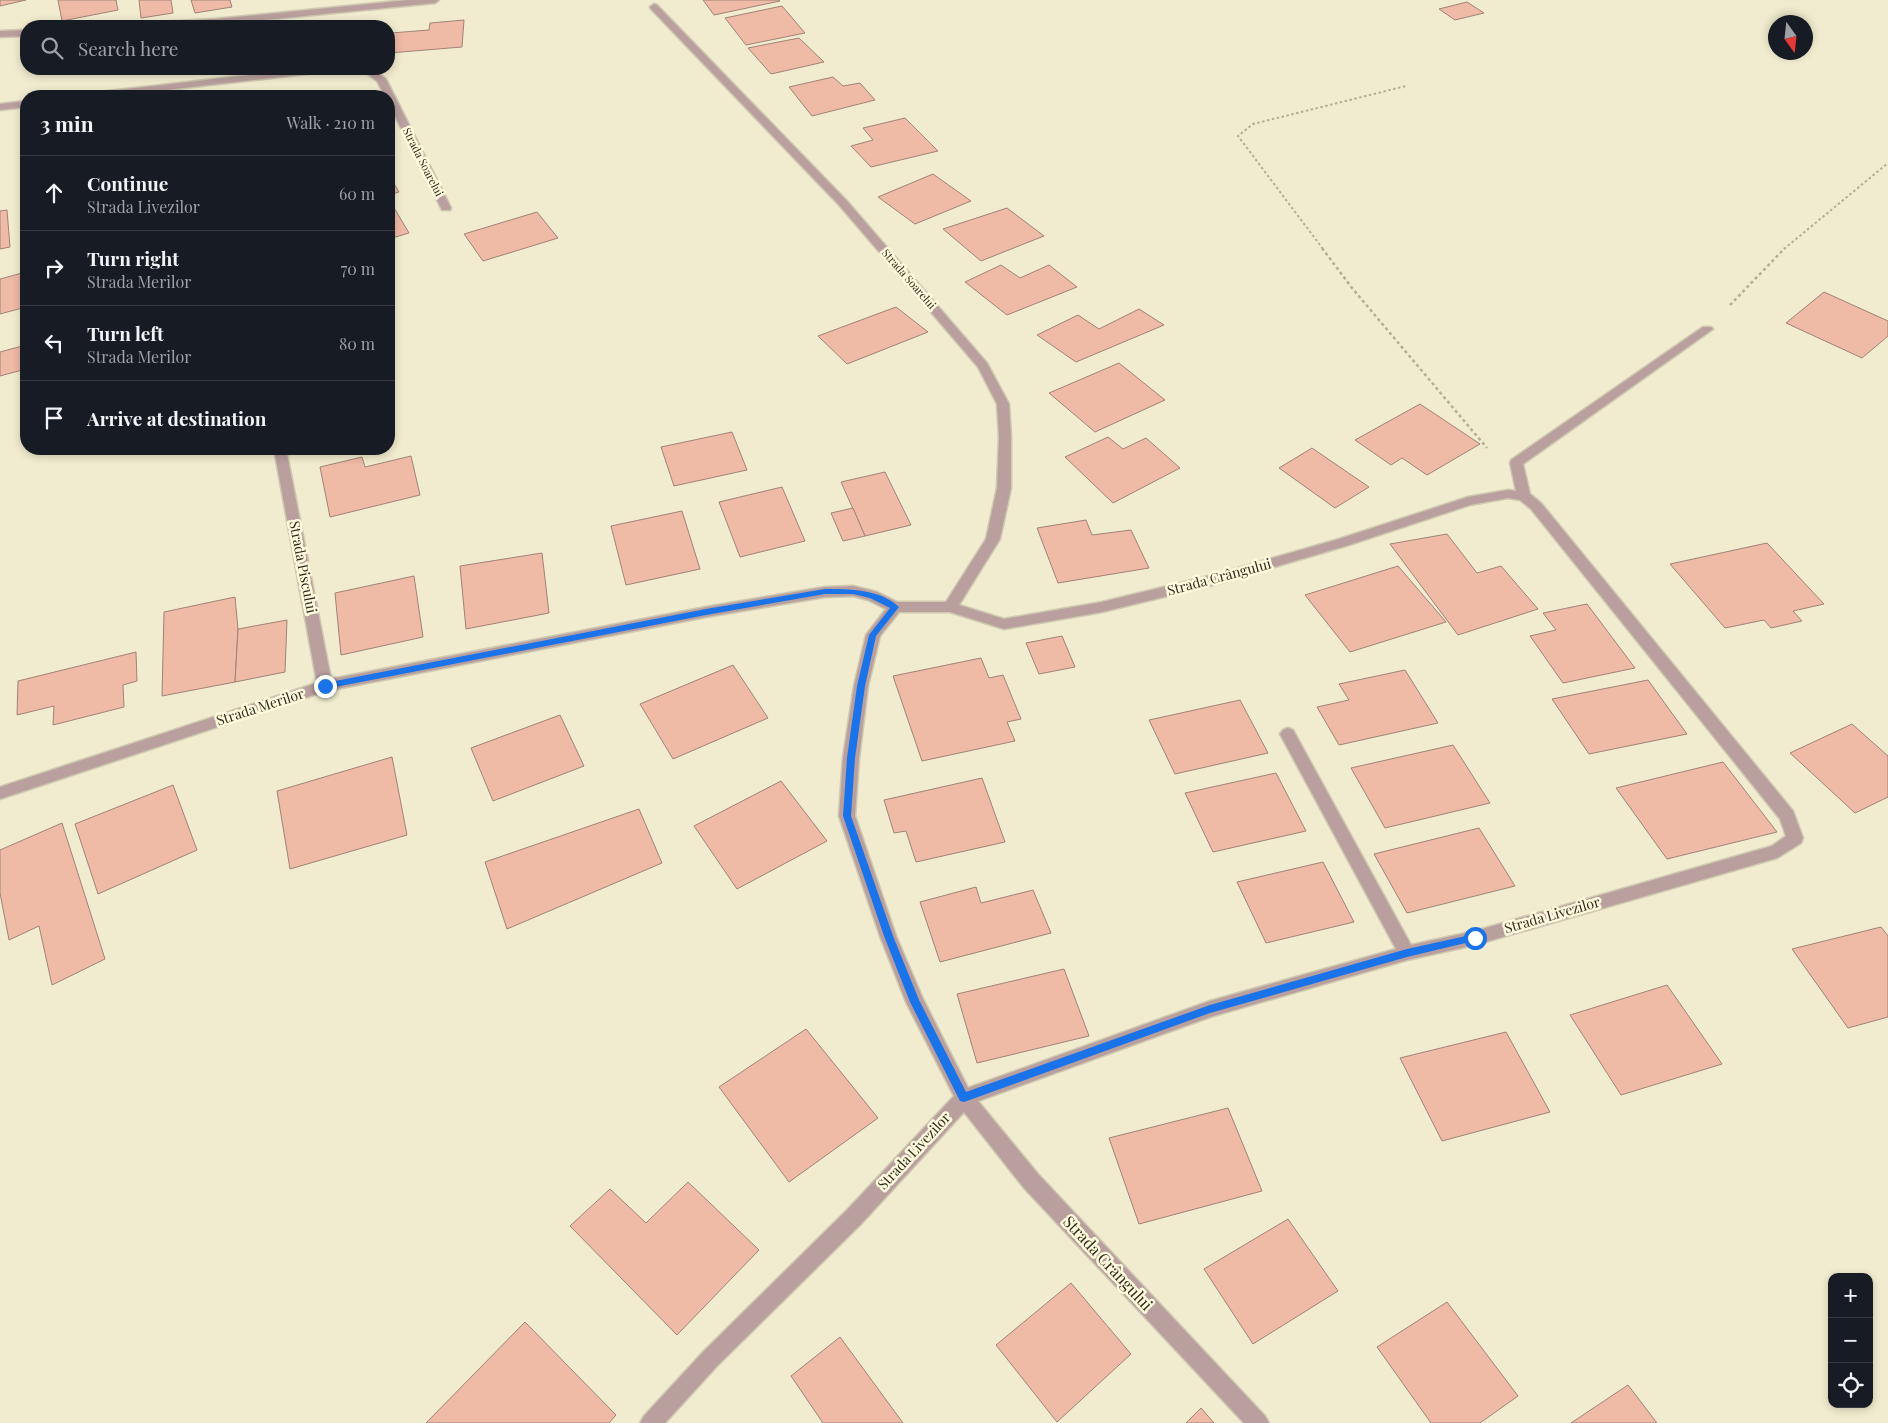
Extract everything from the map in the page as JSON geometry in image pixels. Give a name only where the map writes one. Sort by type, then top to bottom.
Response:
[{"type":"street","points":[[235,20],[435,0]]},
{"type":"street","name":"Strada Soarelui","points":[[654,7],[843,202],[982,366],[1002,404],[1005,436],[1004,488],[993,539],[950,607]]},
{"type":"street","points":[[0,34],[20,33]]},
{"type":"street","points":[[143,90],[273,75]]},
{"type":"street","name":"Strada Soarelui","points":[[375,75],[381,79],[387,90]]},
{"type":"street","points":[[0,107],[20,105]]},
{"type":"street","name":"Strada Soarelui","points":[[395,107],[446,208]]},
{"type":"street","points":[[1530,501],[1516,463],[1707,329]]},
{"type":"street","name":"Strada Piscului","points":[[281,455],[325,686]]},
{"type":"street","name":"Strada Crângului","points":[[895,607],[950,607],[1004,624],[1102,607],[1217,579],[1344,542],[1468,501],[1508,494],[1530,501]]},
{"type":"street","name":"Strada Livezilor","points":[[651,1423],[710,1359],[854,1217],[964,1098],[1210,1009],[1407,953],[1475,938],[1776,851],[1795,838],[1787,816],[1530,501]]},
{"type":"street","name":"Strada Merilor","points":[[0,793],[325,686],[706,612],[825,592],[853,592],[872,596],[895,607]]},
{"type":"street","points":[[895,607],[873,635],[860,695],[851,758],[847,816],[888,936],[915,1002],[964,1098]]},
{"type":"street","points":[[1288,734],[1407,953]]},
{"type":"street","name":"Strada Crângului","points":[[964,1098],[1032,1182],[1258,1423]]},
{"type":"path","points":[[1406,86],[1253,124],[1238,136],[1352,288],[1468,424],[1530,501]]},
{"type":"path","points":[[1707,329],[1782,251],[1888,162]]},
{"type":"building","points":[[0,0],[26,0],[0,6]]},
{"type":"building","points":[[58,0],[116,0],[118,10],[62,20]]},
{"type":"building","points":[[139,0],[171,0],[173,13],[141,18]]},
{"type":"building","points":[[191,0],[230,0],[232,7],[195,13]]},
{"type":"building","points":[[703,0],[779,0],[780,1],[714,15]]},
{"type":"building","points":[[1467,2],[1484,13],[1455,20],[1439,9]]},
{"type":"building","points":[[782,6],[805,33],[746,45],[725,18]]},
{"type":"building","points":[[464,20],[462,47],[395,53],[395,33],[429,30],[430,23]]},
{"type":"building","points":[[799,38],[824,62],[771,74],[748,48]]},
{"type":"building","points":[[833,77],[843,86],[860,83],[875,100],[812,116],[789,87]]},
{"type":"building","points":[[905,118],[938,151],[871,167],[851,146],[873,140],[863,128]]},
{"type":"building","points":[[933,174],[971,201],[915,224],[878,197]]},
{"type":"building","points":[[395,185],[399,192],[395,193]]},
{"type":"building","points":[[1007,208],[1044,236],[981,261],[943,229]]},
{"type":"building","points":[[395,209],[409,233],[395,237]]},
{"type":"building","points":[[7,210],[10,247],[0,249],[0,211]]},
{"type":"building","points":[[537,212],[558,238],[483,261],[464,234]]},
{"type":"building","points":[[1001,265],[1020,278],[1049,265],[1077,287],[1007,315],[965,282]]},
{"type":"building","points":[[20,274],[20,309],[0,314],[0,279]]},
{"type":"building","points":[[1824,292],[1888,321],[1888,336],[1862,358],[1786,323]]},
{"type":"building","points":[[896,307],[928,332],[847,364],[818,336]]},
{"type":"building","points":[[1139,309],[1164,325],[1076,362],[1037,335],[1078,315],[1099,329]]},
{"type":"building","points":[[20,347],[20,371],[0,376],[0,352]]},
{"type":"building","points":[[1119,363],[1165,400],[1095,432],[1049,393]]},
{"type":"building","points":[[1420,404],[1480,444],[1427,475],[1402,458],[1391,465],[1355,440]]},
{"type":"building","points":[[732,432],[747,470],[674,486],[661,447]]},
{"type":"building","points":[[1108,437],[1123,449],[1146,438],[1180,468],[1113,503],[1065,457]]},
{"type":"building","points":[[1312,448],[1369,487],[1335,508],[1279,468]]},
{"type":"building","points":[[411,456],[420,495],[330,517],[320,467],[362,457],[365,467]]},
{"type":"building","points":[[885,472],[911,525],[865,536],[841,482]]},
{"type":"building","points":[[782,487],[805,541],[740,557],[719,502]]},
{"type":"building","points":[[853,508],[865,536],[843,541],[831,513]]},
{"type":"building","points":[[682,511],[700,569],[626,585],[611,526]]},
{"type":"building","points":[[1086,520],[1092,535],[1131,530],[1149,568],[1058,583],[1037,528]]},
{"type":"building","points":[[1447,534],[1477,573],[1501,566],[1538,609],[1458,635],[1390,544]]},
{"type":"building","points":[[1767,543],[1824,604],[1793,611],[1802,621],[1771,628],[1764,620],[1725,628],[1670,564]]},
{"type":"building","points":[[542,553],[549,613],[466,629],[460,566]]},
{"type":"building","points":[[1398,566],[1446,622],[1350,652],[1305,595]]},
{"type":"building","points":[[414,576],[423,637],[341,655],[335,593]]},
{"type":"building","points":[[235,597],[238,629],[235,682],[162,696],[164,612]]},
{"type":"building","points":[[1587,604],[1635,668],[1563,683],[1530,636],[1556,630],[1543,613]]},
{"type":"building","points":[[287,620],[285,672],[235,682],[238,629]]},
{"type":"building","points":[[1062,636],[1075,667],[1039,674],[1026,643]]},
{"type":"building","points":[[136,652],[137,681],[123,685],[124,707],[53,725],[54,706],[17,715],[18,681]]},
{"type":"building","points":[[981,658],[989,678],[1003,675],[1021,719],[1007,722],[1015,741],[922,761],[893,676]]},
{"type":"building","points":[[733,665],[768,718],[673,759],[640,704]]},
{"type":"building","points":[[1405,670],[1438,723],[1339,745],[1317,707],[1349,700],[1339,684]]},
{"type":"building","points":[[1648,680],[1687,734],[1589,754],[1552,699]]},
{"type":"building","points":[[1240,700],[1268,753],[1175,774],[1149,720]]},
{"type":"building","points":[[560,715],[584,766],[493,801],[471,748]]},
{"type":"building","points":[[1852,724],[1888,756],[1888,797],[1855,813],[1790,753]]},
{"type":"building","points":[[1453,745],[1490,803],[1385,828],[1351,768]]},
{"type":"building","points":[[392,757],[407,835],[290,869],[277,791]]},
{"type":"building","points":[[1723,762],[1777,832],[1667,859],[1616,788]]},
{"type":"building","points":[[1276,773],[1306,831],[1213,852],[1185,793]]},
{"type":"building","points":[[982,778],[1005,842],[916,862],[906,831],[894,833],[884,800]]},
{"type":"building","points":[[781,781],[827,841],[737,889],[694,826]]},
{"type":"building","points":[[173,785],[197,850],[98,894],[75,824]]},
{"type":"building","points":[[639,809],[662,863],[507,929],[485,862]]},
{"type":"building","points":[[62,823],[105,959],[52,985],[39,926],[9,940],[0,893],[0,850]]},
{"type":"building","points":[[1479,828],[1515,886],[1407,913],[1374,854]]},
{"type":"building","points":[[1323,862],[1354,922],[1266,943],[1237,882]]},
{"type":"building","points":[[976,887],[981,903],[1033,890],[1051,933],[940,962],[920,902]]},
{"type":"building","points":[[1881,927],[1888,936],[1888,1017],[1848,1028],[1792,949]]},
{"type":"building","points":[[1064,969],[1089,1036],[977,1063],[957,994]]},
{"type":"building","points":[[1667,985],[1722,1064],[1621,1095],[1570,1015]]},
{"type":"building","points":[[806,1029],[878,1118],[789,1182],[719,1087]]},
{"type":"building","points":[[1506,1032],[1550,1112],[1442,1141],[1400,1058]]},
{"type":"building","points":[[1228,1108],[1262,1191],[1139,1224],[1109,1138]]},
{"type":"building","points":[[688,1182],[759,1250],[677,1335],[570,1226],[610,1189],[646,1223]]},
{"type":"building","points":[[1288,1219],[1338,1291],[1253,1344],[1204,1269]]},
{"type":"building","points":[[1071,1283],[1131,1354],[1057,1422],[996,1345]]},
{"type":"building","points":[[1447,1302],[1518,1396],[1480,1423],[1431,1423],[1377,1347]]},
{"type":"building","points":[[525,1322],[616,1415],[609,1423],[426,1423]]},
{"type":"building","points":[[840,1337],[903,1423],[823,1423],[791,1376]]},
{"type":"building","points":[[1628,1385],[1657,1423],[1571,1423]]},
{"type":"building","points":[[1201,1408],[1214,1423],[1186,1423]]},
{"type":"route","points":[[325,686],[706,612],[825,592],[853,592],[872,596],[895,607],[873,635],[861,686],[851,758],[847,816],[888,936],[915,1002],[964,1098],[1210,1009],[1407,953],[1475,938]]}]
